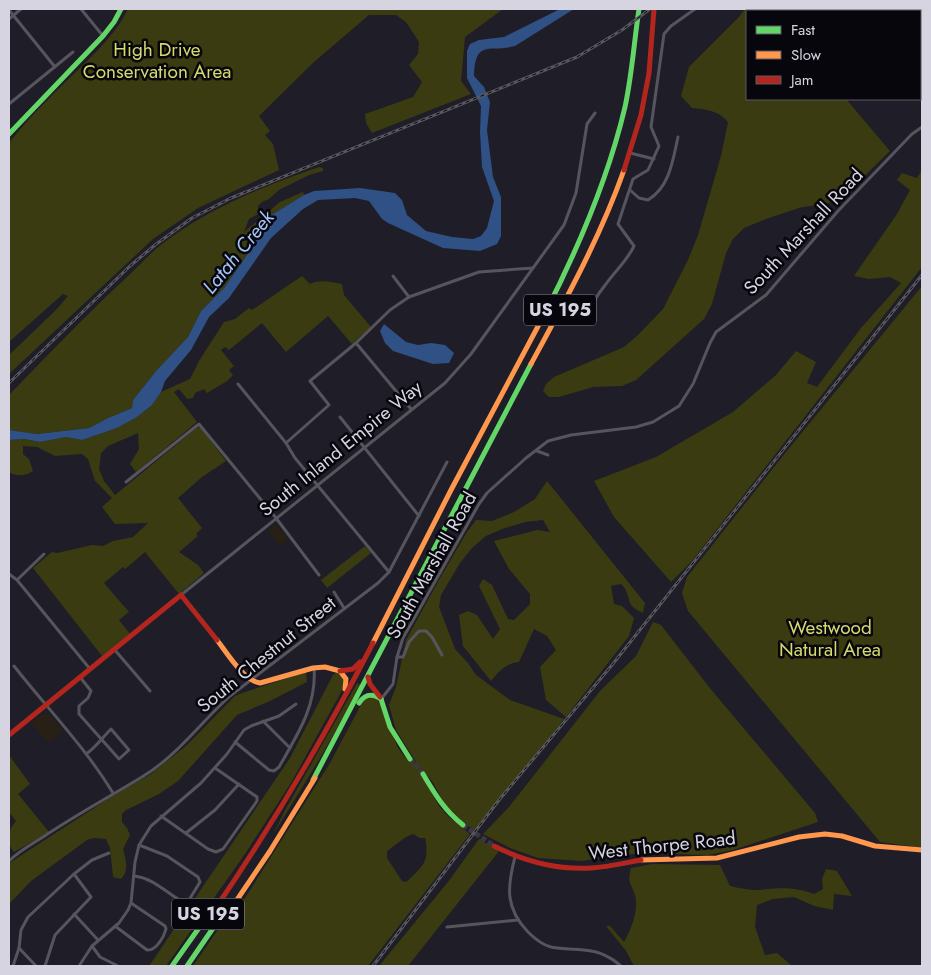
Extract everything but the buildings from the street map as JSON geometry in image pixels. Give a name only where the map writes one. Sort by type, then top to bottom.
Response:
[{"type":"main road","points":[[9,134],[103,36],[121,9]]},
{"type":"main road","name":"US 195","points":[[172,966],[246,862],[333,721],[466,461],[493,402],[499,400],[561,284],[584,232],[605,176],[624,108],[638,9]]},
{"type":"main road","name":"US 195","points":[[187,966],[280,834],[313,780],[595,241],[613,201],[641,115],[649,73],[654,9]]},
{"type":"main road","points":[[479,461],[504,408],[499,400]]},
{"type":"main road","points":[[181,596],[252,681],[261,683],[314,668],[340,671],[353,669],[369,651]]},
{"type":"main road","name":"South Inland Empire Way","points":[[9,735],[181,596]]},
{"type":"main road","points":[[308,762],[347,687],[346,678],[340,671]]},
{"type":"main road","points":[[368,677],[370,684],[381,699],[396,739],[410,759]]},
{"type":"main road","points":[[313,780],[327,761],[361,698],[364,695],[372,694],[381,699]]},
{"type":"main road","points":[[424,774],[443,807],[463,825]]},
{"type":"main road","name":"West Thorpe Road","points":[[494,846],[515,857],[544,865],[567,868],[592,868],[659,859],[694,860],[724,857],[789,839],[826,834],[871,846],[922,850]]},
{"type":"main road","points":[[218,920],[213,916],[213,912],[246,862]]},
{"type":"street","points":[[9,19],[21,9]]},
{"type":"street","points":[[81,9],[103,36]]},
{"type":"street","points":[[587,314],[594,300],[629,257],[634,246],[618,224],[633,179],[648,170],[659,146],[650,127],[664,34],[671,26],[695,9]]},
{"type":"street","points":[[9,10],[55,67]]},
{"type":"street","points":[[9,102],[73,52]]},
{"type":"street","name":"South Inland Empire Way","points":[[181,596],[445,383],[471,354],[564,225],[576,193],[587,124],[596,113]]},
{"type":"street","name":"South Marshall Road","points":[[381,699],[392,684],[403,638],[487,493],[548,441],[571,435],[636,427],[653,422],[679,406],[693,384],[716,332],[766,295],[838,211],[884,166],[912,134],[922,127]]},
{"type":"street","points":[[630,190],[639,198],[648,200],[655,196],[670,174],[678,137]]},
{"type":"street","points":[[630,153],[654,159]]},
{"type":"street","points":[[286,443],[329,405],[310,381],[356,343],[390,310],[409,297],[479,272],[534,268]]},
{"type":"street","points":[[393,276],[409,297]]},
{"type":"street","points":[[356,343],[412,409]]},
{"type":"street","points":[[238,384],[286,443],[295,458],[389,572]]},
{"type":"street","points":[[340,417],[419,516]]},
{"type":"street","points":[[126,482],[199,424],[276,518],[319,575]]},
{"type":"street","points":[[536,451],[548,455]]},
{"type":"street","name":"South Chestnut Street","points":[[9,861],[74,816],[143,776],[166,760],[223,703],[378,583],[389,572],[447,462]]},
{"type":"street","points":[[17,580],[44,554]]},
{"type":"street","points":[[9,574],[17,580],[90,669]]},
{"type":"street","points":[[334,592],[344,608]]},
{"type":"street","points":[[397,657],[402,657],[409,642],[419,631],[426,631],[432,637],[442,655]]},
{"type":"street","points":[[114,649],[150,691]]},
{"type":"street","points":[[14,666],[102,774],[113,793]]},
{"type":"street","points":[[235,742],[269,770],[279,767],[310,708],[315,686],[314,668]]},
{"type":"street","points":[[80,677],[92,691],[88,698],[78,706],[79,714],[102,738],[120,759],[129,750],[111,729],[102,738],[96,747],[86,754]]},
{"type":"street","points":[[79,966],[92,946],[123,918],[131,902],[139,845],[147,830],[161,816],[196,788],[215,768],[244,730],[279,716],[296,704]]},
{"type":"street","points":[[263,722],[290,748]]},
{"type":"street","points":[[161,816],[208,850],[220,851],[226,846],[257,800],[257,796],[215,768]]},
{"type":"street","points":[[186,833],[215,810],[239,784]]},
{"type":"street","points":[[134,876],[152,881],[180,901],[185,902],[189,900],[199,885],[199,880],[167,856],[139,845]]},
{"type":"street","points":[[13,966],[19,948],[21,930],[25,921],[74,874],[92,860],[109,854]]},
{"type":"street","points":[[515,857],[508,885],[511,906],[518,920],[532,936],[549,946],[594,951],[608,956],[621,966]]},
{"type":"street","points":[[45,966],[56,935],[90,899],[91,895],[74,874]]},
{"type":"street","points":[[115,926],[147,950],[152,950],[165,933],[166,929],[131,902]]},
{"type":"street","points":[[74,914],[98,940]]},
{"type":"street","points":[[447,927],[518,920]]},
{"type":"street","points":[[92,946],[100,957],[118,966]]},
{"type":"street","points":[[19,948],[36,966]]},
{"type":"shaded area","points":[[275,525],[288,539],[280,546],[268,531]]},
{"type":"shaded area","points":[[43,714],[51,716],[63,731],[48,743],[31,723]]},
{"type":"green space","name":"High Drive Conservation Area","points":[[128,9],[503,9],[465,37],[461,81],[471,94],[372,133],[366,123],[365,114],[413,97],[422,82],[409,65],[418,54],[419,42],[406,22],[396,15],[369,15],[314,62],[259,116],[270,131],[265,135],[273,144],[279,170],[198,208],[153,239],[9,374],[9,355],[68,296],[63,294],[9,342],[9,143],[43,104],[107,40]]},
{"type":"green space","points":[[745,9],[771,10],[746,10],[746,100],[847,100],[890,151],[840,200],[802,207],[744,228],[733,239],[726,253],[712,304],[704,319],[636,380],[622,386],[593,387],[559,397],[549,397],[543,391],[546,384],[554,377],[624,347],[637,336],[663,309],[688,260],[698,235],[721,156],[728,122],[721,115],[712,111],[692,108],[681,96],[689,67]]},
{"type":"green space","points":[[319,167],[323,168],[323,171],[309,175],[279,190],[258,206],[258,214],[249,219],[244,232],[280,202],[303,192],[304,195],[273,214],[254,231],[249,252],[224,288],[201,311],[188,337],[156,371],[133,400],[132,408],[89,428],[37,434],[9,430],[9,395],[82,320],[156,249],[184,229],[221,207],[259,189]]},
{"type":"green space","points":[[922,170],[922,267],[691,562],[671,582],[614,517],[594,481],[656,457],[733,412],[776,375],[796,351],[816,362],[807,383],[817,387],[861,328],[901,283],[890,277],[869,279],[854,276],[897,214],[910,190],[897,180],[902,173],[917,178]]},
{"type":"green space","points":[[302,276],[310,284],[322,281],[342,284],[344,295],[371,327],[352,344],[328,316],[286,352],[262,323],[229,350],[225,347],[221,350],[234,366],[229,370],[233,375],[227,381],[207,393],[204,389],[195,393],[193,398],[187,399],[179,389],[174,392],[197,422],[136,472],[130,464],[139,449],[138,433],[108,446],[101,453],[99,469],[104,481],[115,495],[198,427],[201,428],[226,461],[202,477],[178,498],[202,528],[196,534],[198,536],[179,552],[198,565],[204,573],[179,594],[145,552],[125,569],[123,567],[104,583],[129,612],[119,620],[130,634],[102,656],[33,568],[52,552],[57,553],[92,545],[103,546],[113,541],[133,537],[148,523],[115,524],[102,507],[112,498],[95,481],[88,459],[82,454],[55,456],[37,447],[23,446],[23,454],[29,459],[33,471],[21,475],[9,472],[9,440],[25,439],[40,442],[66,437],[82,440],[117,428],[137,417],[152,405],[161,392],[190,379],[224,322],[235,319],[249,308],[252,310]]},
{"type":"green space","name":"Westwood Natural Area","points":[[922,286],[922,848],[880,842],[688,611],[682,593],[687,577],[786,452]]},
{"type":"green space","points":[[547,481],[645,603],[643,613],[630,603],[627,593],[621,584],[611,586],[614,604],[622,606],[634,618],[629,636],[566,717],[546,700],[540,667],[556,650],[547,636],[534,629],[519,662],[504,668],[491,681],[463,646],[459,615],[468,611],[477,615],[493,639],[500,629],[479,586],[483,579],[492,585],[508,619],[514,620],[530,604],[530,594],[509,569],[494,541],[537,530],[550,532],[543,520],[525,522],[486,536],[472,548],[460,563],[441,595],[439,607],[455,649],[476,675],[510,700],[564,719],[477,831],[450,810],[433,783],[424,773],[422,776],[439,806],[470,834],[368,966],[193,966],[219,928],[230,922],[330,763],[363,701],[368,697],[374,697],[379,702],[398,748],[410,763],[416,762],[396,730],[389,705],[396,687],[406,640],[440,578],[476,520],[492,521],[514,512],[535,499]],"holes":[[[413,834],[420,838],[425,838],[427,852],[424,863],[406,882],[402,881],[387,858],[387,851]]]},
{"type":"green space","points":[[365,546],[371,553],[327,588],[321,580]]},
{"type":"green space","points":[[653,622],[661,625],[709,687],[815,813],[818,822],[733,850],[708,855],[641,853],[581,861],[538,858],[510,848],[483,834],[509,807],[600,691],[636,656]]},
{"type":"green space","points":[[306,672],[307,682],[237,715],[178,781],[159,794],[126,810],[122,814],[122,822],[130,835],[123,849],[126,869],[121,879],[113,877],[110,848],[106,839],[94,838],[87,840],[31,881],[9,904],[9,864],[11,862],[111,797],[151,774],[187,745],[235,696]]},
{"type":"green space","points":[[337,672],[345,679],[345,685],[291,783],[245,854],[166,966],[149,966],[290,758],[333,675]]},
{"type":"green space","points":[[357,683],[361,685],[322,755],[273,835],[284,812]]},
{"type":"green space","points":[[9,755],[30,784],[18,794],[49,832],[14,852],[8,840],[9,833],[16,821],[9,812]]},
{"type":"green space","points":[[479,839],[499,851],[408,966],[379,966],[448,882]]},
{"type":"green space","points":[[652,864],[720,865],[730,886],[754,890],[793,889],[814,894],[823,889],[822,879],[826,869],[837,871],[852,896],[834,894],[833,910],[814,906],[794,897],[773,899],[757,905],[755,927],[765,955],[777,953],[792,966],[634,966],[626,951],[606,926],[610,926],[624,942],[632,926],[636,907],[635,895],[629,880],[631,868]]},
{"type":"water","points":[[560,9],[574,9],[515,46],[486,49],[477,56],[474,76],[484,87],[490,102],[487,130],[493,177],[501,197],[501,236],[497,244],[480,251],[443,248],[388,223],[382,219],[369,201],[355,198],[318,200],[303,209],[271,238],[229,298],[209,317],[191,350],[165,381],[161,392],[152,405],[137,417],[117,428],[82,440],[66,437],[40,442],[25,439],[9,440],[9,430],[37,434],[89,428],[132,408],[133,400],[156,371],[188,337],[201,311],[224,288],[249,252],[254,231],[273,214],[304,195],[314,191],[360,188],[395,193],[402,200],[407,215],[426,231],[452,237],[473,239],[481,236],[487,228],[494,201],[482,167],[481,106],[467,78],[467,51],[470,44],[479,40],[504,37]]},
{"type":"water","points":[[384,324],[406,342],[418,345],[431,343],[445,345],[454,353],[449,363],[433,364],[393,351],[385,343],[380,331]]},
{"type":"tunnel","points":[[410,759],[423,774]]},
{"type":"tunnel","points":[[463,825],[494,846]]},
{"type":"railway","points":[[9,383],[130,266],[192,218],[231,198],[577,57],[622,30],[650,9]]},
{"type":"railway","points":[[373,966],[499,800],[612,665],[922,275]]},
{"type":"traffic: fast","points":[[9,134],[103,36],[121,9]]},
{"type":"traffic: fast","points":[[544,315],[569,265],[610,161],[625,107],[639,9]]},
{"type":"traffic: fast","points":[[313,780],[531,364]]},
{"type":"traffic: fast","points":[[359,703],[369,695],[381,699]]},
{"type":"traffic: fast","points":[[381,699],[390,727],[410,759]]},
{"type":"traffic: fast","points":[[423,774],[445,808],[463,825]]},
{"type":"traffic: fast","points":[[172,966],[213,908]]},
{"type":"traffic: fast","points":[[187,966],[220,918]]},
{"type":"traffic: slow","points":[[531,364],[593,245],[624,170]]},
{"type":"traffic: slow","points":[[373,643],[451,490],[544,315]]},
{"type":"traffic: slow","points":[[217,640],[242,672],[260,683],[313,668],[325,667],[340,671]]},
{"type":"traffic: slow","points":[[340,671],[346,679],[345,689]]},
{"type":"traffic: slow","points":[[218,920],[224,919],[270,851],[315,778]]},
{"type":"traffic: slow","points":[[641,860],[717,858],[799,837],[825,834],[842,836],[875,846],[922,850]]},
{"type":"traffic: jam","points":[[624,170],[641,115],[649,73],[654,9]]},
{"type":"traffic: jam","points":[[9,735],[181,595],[217,640]]},
{"type":"traffic: jam","points":[[218,920],[213,917],[213,912],[297,780],[373,643]]},
{"type":"traffic: jam","points":[[340,671],[353,669],[360,662]]},
{"type":"traffic: jam","points":[[368,677],[370,684],[380,697]]},
{"type":"traffic: jam","points":[[494,846],[529,860],[566,868],[610,866],[641,860]]},
{"type":"water label","name":"Latah Creek","points":[[238,252]]}]
